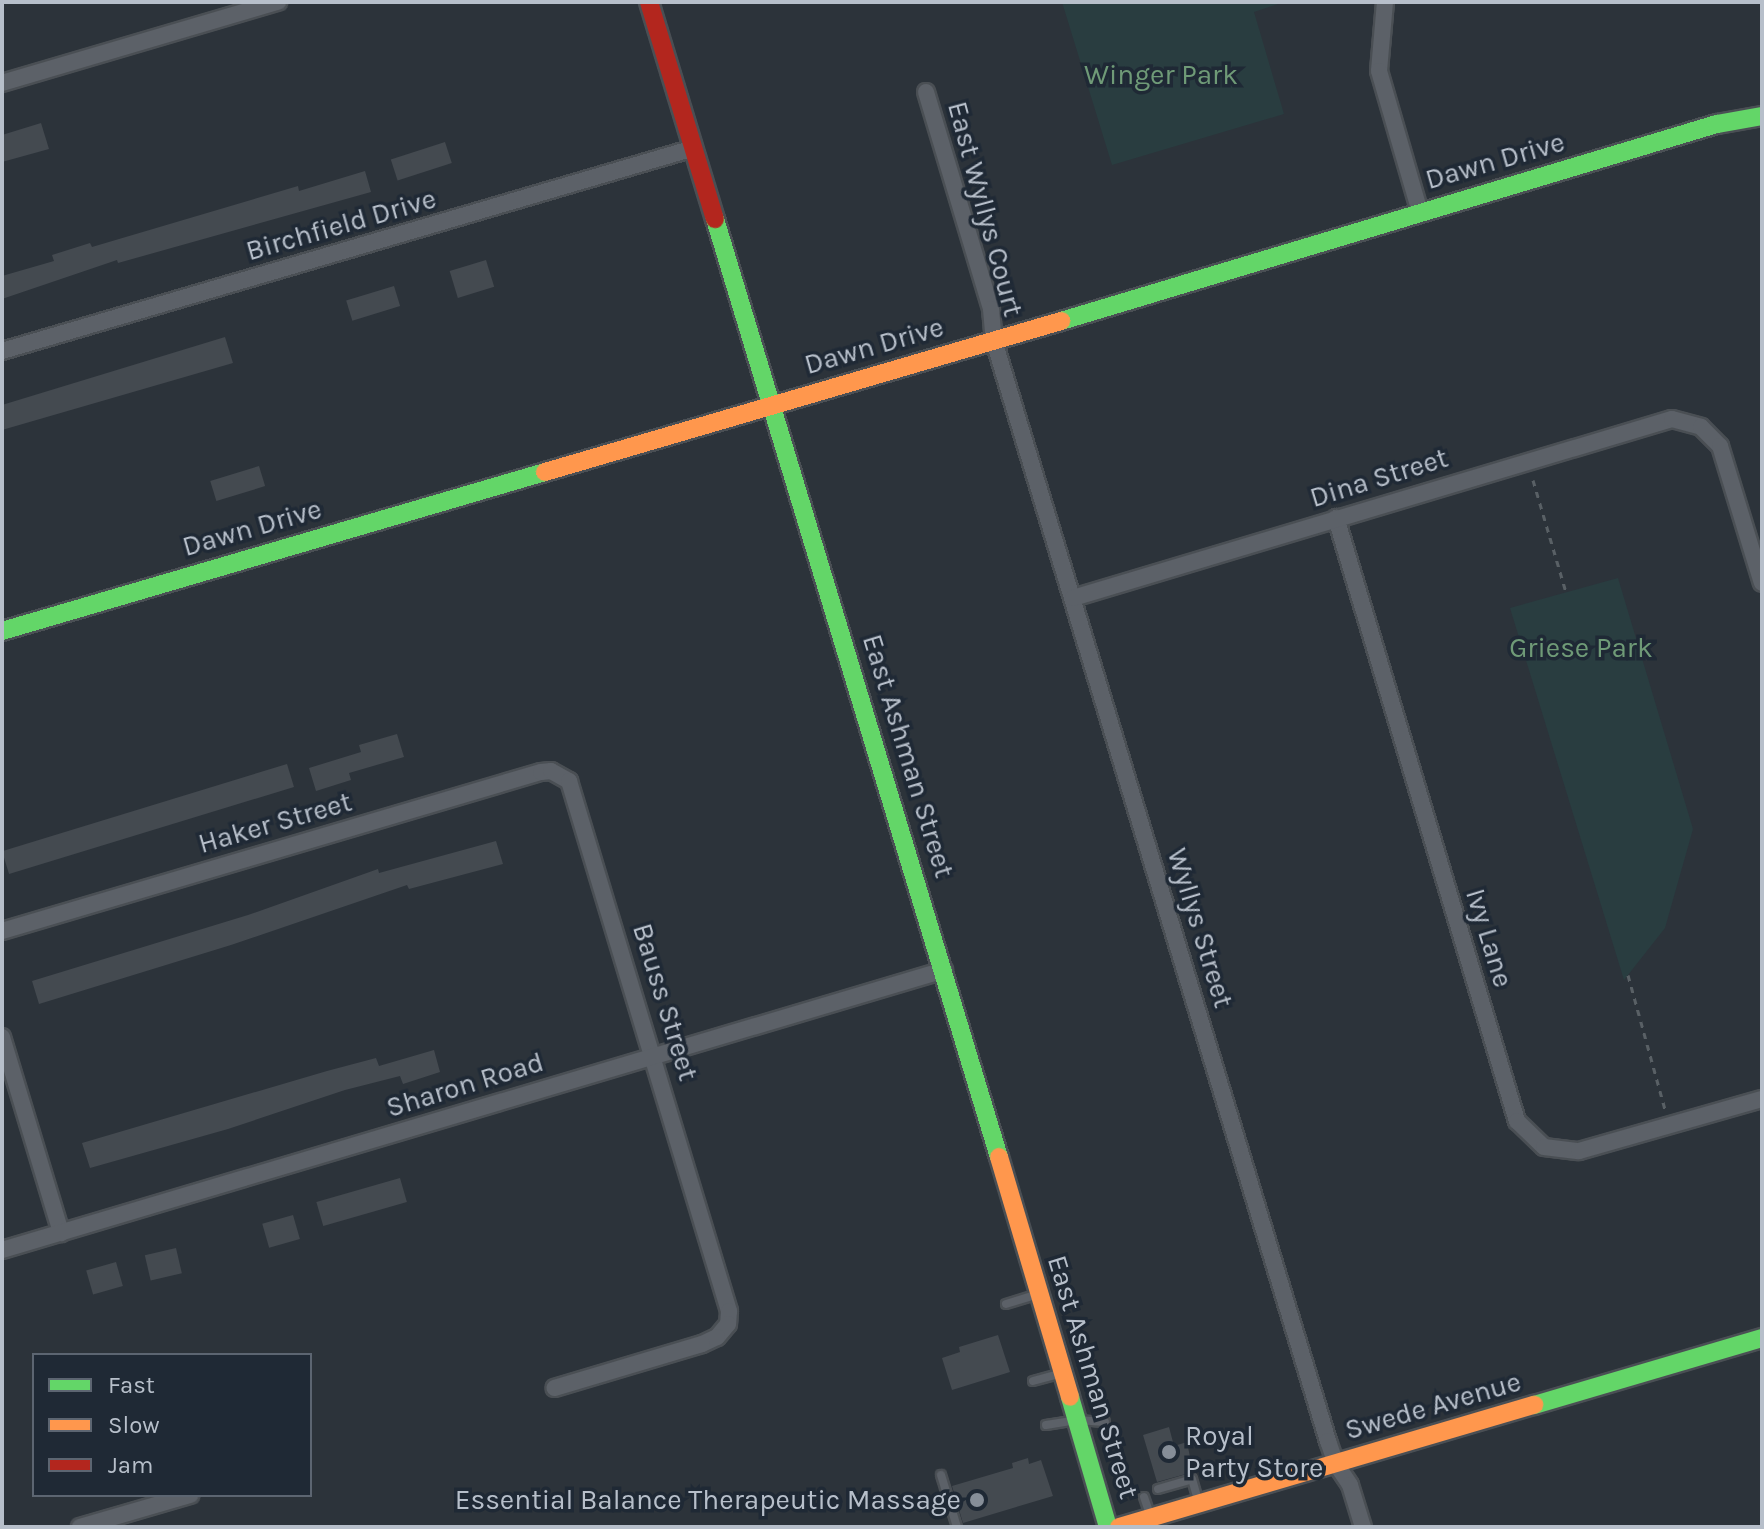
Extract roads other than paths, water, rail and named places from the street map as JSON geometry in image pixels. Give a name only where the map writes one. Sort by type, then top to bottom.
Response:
[{"type":"street","points":[[2,83],[278,2]]},
{"type":"street","name":"East Ashman Street","points":[[649,2],[944,970],[1108,1527]]},
{"type":"street","points":[[1385,2],[1379,71],[1420,212]]},
{"type":"street","name":"East Wyllys Court","points":[[926,92],[991,309],[994,341]]},
{"type":"street","name":"Dawn Drive","points":[[2,631],[773,403],[994,341],[1717,124],[1762,116]]},
{"type":"street","name":"Birchfield Drive","points":[[2,351],[694,148]]},
{"type":"street","name":"Wyllys Street","points":[[994,341],[1336,1464],[1350,1485],[1363,1527]]},
{"type":"street","name":"Dina Street","points":[[1073,598],[1672,419],[1701,427],[1720,446],[1762,583]]},
{"type":"street","name":"Ivy Lane","points":[[1336,518],[1517,1121],[1544,1147],[1579,1151],[1762,1099]]},
{"type":"street","name":"Haker Street","points":[[2,931],[541,772],[562,775]]},
{"type":"street","name":"Bauss Street","points":[[554,1388],[702,1344],[717,1337],[728,1324],[729,1311],[575,790],[562,775]]},
{"type":"street","name":"Sharon Road","points":[[2,1250],[944,970]]},
{"type":"street","points":[[2,1037],[61,1233]]},
{"type":"street","name":"Swede Avenue","points":[[1119,1527],[1762,1338]]},
{"type":"street","points":[[80,1527],[183,1497]]},
{"type":"lane","points":[[1006,1304],[1039,1294]]},
{"type":"lane","points":[[1033,1381],[1063,1373]]},
{"type":"lane","points":[[1046,1425],[1077,1420],[1105,1422]]},
{"type":"lane","points":[[941,1475],[957,1527]]},
{"type":"lane","points":[[1158,1489],[1192,1479],[1200,1504]]},
{"type":"lane","points":[[1144,1497],[1151,1518]]},
{"type":"place","name":"Royal Party Store","points":[[1169,1452]]},
{"type":"place","name":"Essential Balance Therapeutic Massage","points":[[977,1500]]},
{"type":"park label","name":"Winger Park","points":[[1161,75]]},
{"type":"park label","name":"Griese Park","points":[[1581,648]]}]
